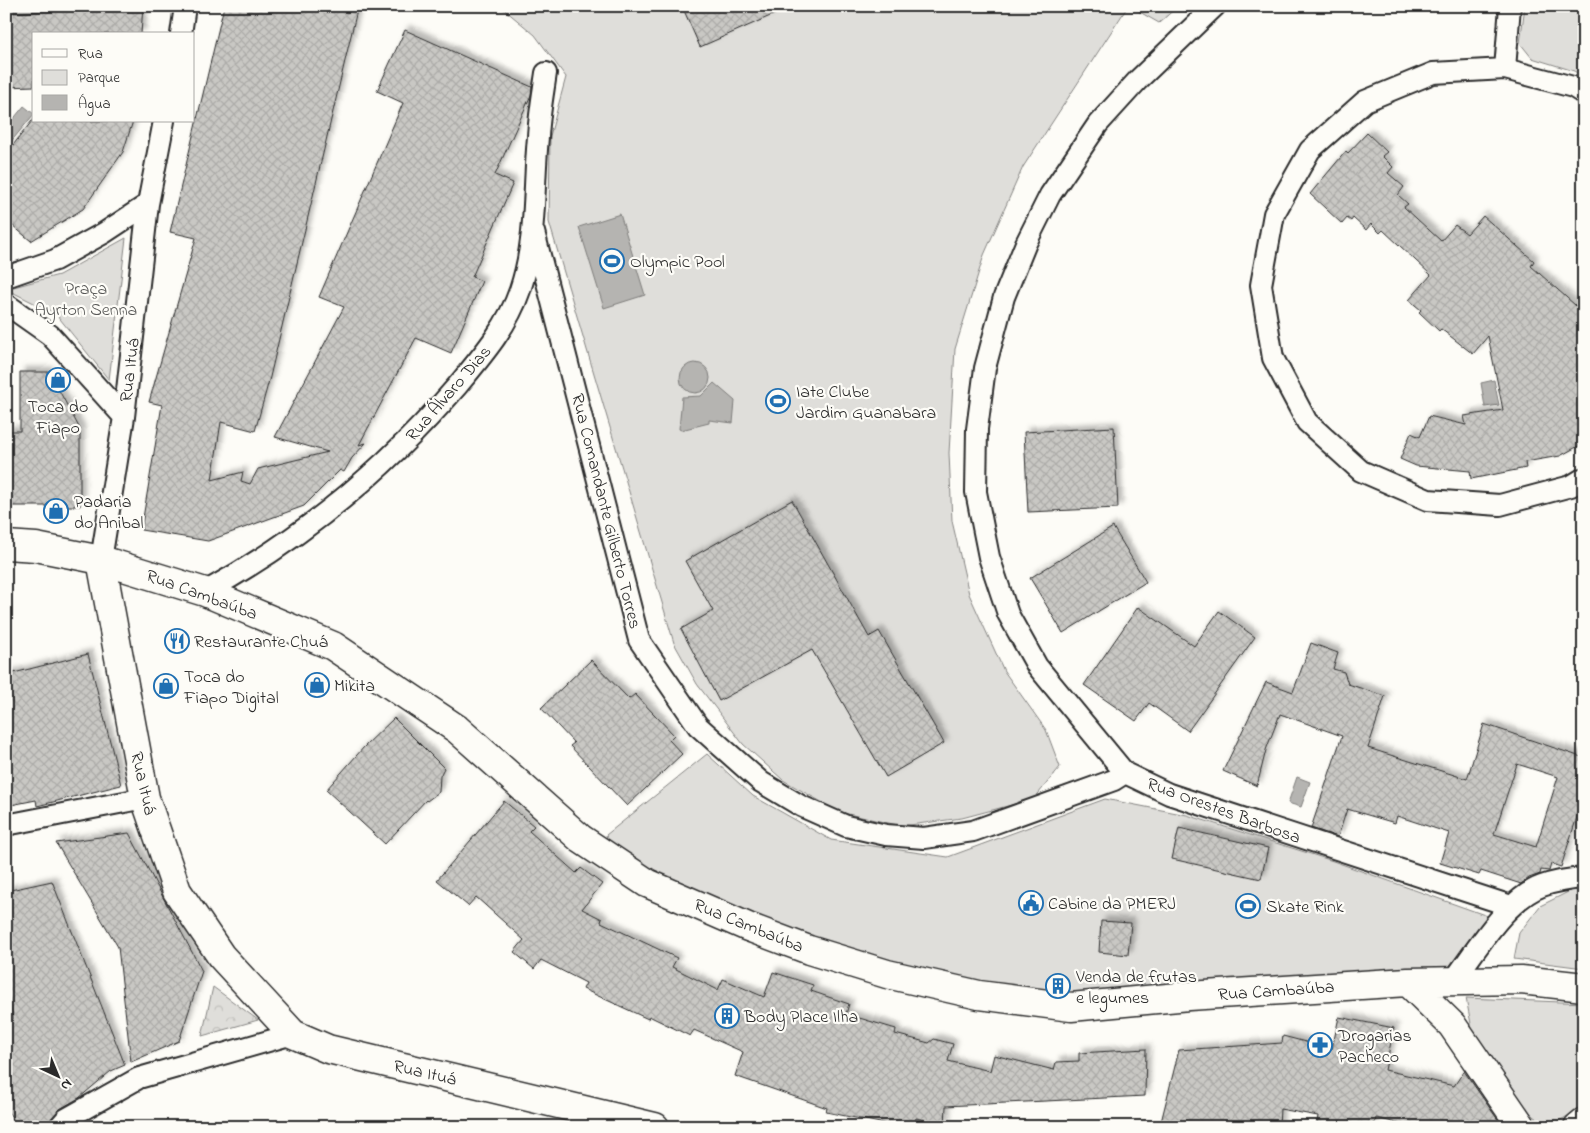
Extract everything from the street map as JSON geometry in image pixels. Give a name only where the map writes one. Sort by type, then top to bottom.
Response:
[{"type":"street","points":[[180,32],[185,6]]},
{"type":"street","name":"Rua Orestes Barbosa","points":[[1216,6],[1138,80],[1098,124],[1050,194],[1026,243],[1004,297],[986,368],[977,429],[976,492],[988,557],[1008,614],[1037,666],[1125,773],[1168,794],[1511,906]]},
{"type":"street","points":[[1505,69],[1510,6]]},
{"type":"street","points":[[1584,94],[1573,87],[1505,69],[1433,72],[1365,101],[1310,150],[1274,214],[1261,286],[1273,358],[1307,422],[1361,471],[1428,500],[1500,505],[1571,486],[1584,478]]},
{"type":"street","name":"Rua Álvaro Dias","points":[[205,592],[251,567],[347,497],[423,425],[492,345],[520,291],[534,232],[538,136],[546,73]]},
{"type":"street","name":"Rua Ituá","points":[[164,122],[148,204],[124,416],[101,560],[145,798],[177,891],[221,956],[293,1034],[328,1049],[655,1127]]},
{"type":"street","points":[[6,277],[56,260],[104,233],[148,204]]},
{"type":"street","name":"Rua Comandante Gilberto Torres","points":[[534,232],[639,640],[698,726],[761,782],[802,806],[846,826],[886,836],[924,838],[973,831],[1114,780],[1125,773]]},
{"type":"street","points":[[6,304],[50,335],[124,416]]},
{"type":"street","name":"Rua Cambaúba","points":[[6,545],[36,547],[101,560],[205,592],[333,646],[457,729],[581,839],[647,883],[748,927],[809,950],[887,974],[979,995],[1071,1008],[1189,996],[1408,982],[1521,980],[1584,987]]},
{"type":"street","points":[[6,826],[145,798]]},
{"type":"street","points":[[1452,1025],[1453,981],[1511,906],[1540,886],[1564,880],[1584,878]]},
{"type":"street","points":[[1408,982],[1452,1025],[1522,1127]]},
{"type":"street","points":[[59,1127],[66,1119],[139,1078],[293,1034]]},
{"type":"street","points":[[1578,1127],[1584,1122]]},
{"type":"green space","name":"Iate Clube Jardim Guanabara","points":[[500,6],[1128,6],[1023,167],[984,255],[955,349],[949,453],[952,521],[969,594],[1004,671],[1046,730],[1060,767],[1034,799],[962,818],[902,826],[839,812],[783,780],[743,744],[697,684],[674,643],[549,222],[550,136],[566,77],[535,35]]},
{"type":"green space","points":[[1141,6],[1178,6],[1159,23],[1138,11]]},
{"type":"green space","points":[[1525,6],[1584,6],[1584,77],[1574,71],[1532,58],[1520,43]]},
{"type":"green space","name":"Praça Ayrton Senna","points":[[126,238],[109,380],[56,314],[6,289],[59,275]]},
{"type":"green space","points":[[707,754],[753,796],[831,840],[948,857],[1105,799],[1187,815],[1333,861],[1496,919],[1453,972],[1073,999],[985,987],[735,916],[613,857],[606,835]]},
{"type":"green space","points":[[1574,889],[1584,894],[1584,968],[1514,959],[1519,933],[1540,906]]},
{"type":"green space","points":[[213,987],[258,1020],[202,1036]]},
{"type":"green space","points":[[1466,998],[1584,1003],[1584,1107],[1548,1127],[1520,1105],[1472,1029]]},
{"type":"water","points":[[24,106],[32,112],[32,116],[9,144],[6,142],[6,128]]},
{"type":"water","name":"Olympic Pool","points":[[620,214],[645,295],[604,308],[579,227]]},
{"type":"water","points":[[695,363],[706,367],[710,378],[706,389],[695,393],[684,389],[680,378],[684,367]]},
{"type":"water","points":[[1494,380],[1499,405],[1485,407],[1481,383]]},
{"type":"water","points":[[714,383],[735,401],[733,423],[709,420],[709,423],[679,429],[682,397],[701,396]]},
{"type":"water","points":[[1297,777],[1310,782],[1301,807],[1288,803]]},
{"type":"building","points":[[89,6],[143,6],[141,32],[32,32],[32,86],[6,87],[6,13],[89,9]]},
{"type":"building","points":[[224,6],[358,6],[270,377],[255,431],[221,422],[212,480],[243,472],[241,481],[250,484],[258,469],[328,452],[275,437],[344,307],[319,297],[403,103],[377,91],[405,30],[532,87],[531,95],[495,175],[513,183],[472,277],[482,281],[451,353],[416,338],[359,445],[366,443],[352,458],[344,472],[340,470],[304,506],[208,541],[141,530],[162,405],[149,402],[196,238],[170,232]]},
{"type":"building","points":[[682,6],[793,6],[700,47]]},
{"type":"building","points":[[32,121],[133,122],[123,152],[83,209],[31,241],[6,220],[6,196],[14,187],[6,180],[6,154]]},
{"type":"building","points":[[1367,133],[1387,152],[1382,156],[1393,167],[1388,173],[1404,187],[1398,195],[1408,204],[1404,207],[1441,241],[1455,225],[1467,234],[1483,216],[1534,261],[1531,266],[1584,313],[1584,443],[1560,456],[1525,462],[1526,468],[1471,479],[1470,471],[1416,466],[1400,459],[1411,433],[1420,437],[1429,416],[1466,425],[1464,416],[1503,410],[1488,336],[1473,354],[1441,329],[1439,331],[1419,312],[1421,310],[1409,300],[1431,275],[1383,230],[1380,233],[1371,224],[1366,230],[1353,218],[1351,221],[1347,218],[1342,224],[1310,194],[1346,151],[1348,153]]},
{"type":"building","points":[[20,372],[49,372],[80,429],[80,506],[6,506],[6,431],[20,431]]},
{"type":"building","points":[[1114,427],[1118,508],[1028,512],[1024,432]]},
{"type":"building","points":[[792,500],[869,637],[879,631],[944,743],[886,777],[812,650],[719,701],[681,629],[713,611],[685,561]]},
{"type":"building","points":[[1113,527],[1146,582],[1063,633],[1030,578]]},
{"type":"building","points":[[1138,607],[1194,646],[1219,611],[1255,637],[1188,731],[1149,703],[1136,721],[1084,685]]},
{"type":"building","points":[[1311,643],[1338,653],[1333,669],[1344,672],[1348,684],[1385,696],[1368,748],[1467,779],[1484,724],[1584,758],[1584,795],[1561,867],[1551,864],[1549,871],[1541,870],[1540,874],[1529,878],[1521,884],[1481,871],[1479,875],[1440,863],[1449,833],[1397,816],[1395,823],[1347,809],[1338,837],[1311,828],[1342,736],[1280,714],[1266,750],[1257,786],[1223,771],[1266,682],[1293,692]],"holes":[[[1517,764],[1558,777],[1536,847],[1494,834]]]},
{"type":"building","points":[[88,654],[121,785],[37,806],[36,800],[6,806],[6,675]]},
{"type":"building","points":[[591,660],[629,699],[635,694],[674,735],[669,740],[682,754],[627,806],[570,746],[574,743],[541,708]]},
{"type":"building","points":[[394,718],[444,768],[440,776],[439,792],[426,800],[385,844],[326,790],[364,747]]},
{"type":"building","points":[[504,801],[534,826],[529,831],[576,873],[581,868],[602,884],[582,909],[602,919],[601,922],[677,958],[672,967],[718,990],[723,979],[764,997],[773,972],[813,985],[811,991],[849,1004],[846,1014],[896,1029],[895,1034],[929,1043],[934,1039],[953,1044],[948,1061],[990,1071],[994,1055],[1054,1070],[1056,1062],[1079,1061],[1079,1053],[1146,1049],[1145,1096],[946,1106],[945,1125],[916,1118],[914,1127],[885,1127],[885,1124],[826,1112],[827,1108],[735,1076],[743,1052],[694,1030],[690,1036],[649,1016],[648,1019],[583,989],[586,983],[541,960],[534,969],[514,952],[524,940],[476,897],[468,906],[437,880]]},
{"type":"building","points":[[1179,828],[1268,848],[1261,879],[1172,859]]},
{"type":"building","points":[[129,833],[202,971],[179,1041],[131,1062],[118,947],[56,843]]},
{"type":"building","points":[[52,881],[125,1065],[111,1071],[79,1098],[60,1109],[45,1127],[18,1127],[6,1108],[6,1023],[13,1019],[6,982],[6,891]]},
{"type":"building","points":[[1101,921],[1131,923],[1128,955],[1099,952]]},
{"type":"building","points":[[1339,1017],[1394,1028],[1385,1070],[1454,1086],[1464,1071],[1503,1127],[1413,1127],[1376,1118],[1374,1127],[1316,1127],[1318,1116],[1280,1109],[1279,1127],[1206,1127],[1206,1125],[1161,1122],[1179,1050],[1282,1043],[1283,1036],[1332,1049]]},
{"type":"place","name":"Olympic Pool","points":[[612,261]]},
{"type":"place","name":"Toca do Fiapo","points":[[58,380]]},
{"type":"place","name":"Iate Clube Jardim Guanabara","points":[[778,401]]},
{"type":"place","name":"Padaria do Anibal","points":[[56,511]]},
{"type":"place","name":"Restaurante Chuá","points":[[177,641]]},
{"type":"place","name":"Mikita","points":[[317,685]]},
{"type":"place","name":"Toca do Fiapo Digital","points":[[166,686]]},
{"type":"place","name":"Cabine da PMERJ","points":[[1031,903]]},
{"type":"place","name":"Skate Rink","points":[[1248,906]]},
{"type":"place","name":"Venda de frutas e legumes","points":[[1058,986]]},
{"type":"place","name":"Body Place Ilha","points":[[727,1016]]},
{"type":"place","name":"Drogarias Pacheco","points":[[1320,1045]]}]
